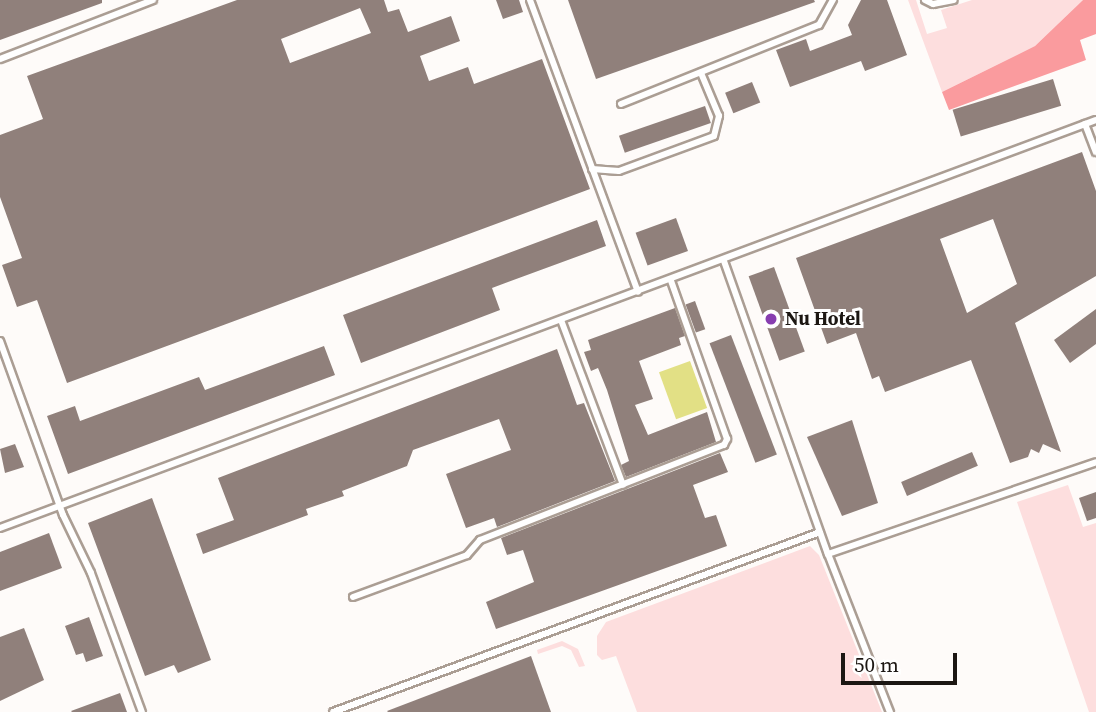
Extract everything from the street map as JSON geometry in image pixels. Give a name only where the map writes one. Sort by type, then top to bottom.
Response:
[{"type":"lane","points":[[0,59],[153,0]]},
{"type":"lane","points":[[530,0],[638,292]]},
{"type":"lane","points":[[621,104],[819,25],[834,0]]},
{"type":"lane","points":[[925,0],[933,4],[954,0]]},
{"type":"lane","points":[[592,169],[619,171],[713,136],[719,116],[701,73]]},
{"type":"lane","points":[[0,528],[671,281],[1096,120]]},
{"type":"lane","points":[[1084,124],[1096,152]]},
{"type":"lane","points":[[724,261],[828,554],[890,712]]},
{"type":"lane","points":[[353,597],[467,555],[480,541],[718,448],[727,439],[671,281]]},
{"type":"lane","points":[[561,320],[622,485]]},
{"type":"lane","points":[[0,341],[60,506],[91,573],[142,712]]},
{"type":"lane","points":[[828,554],[1096,463]]},
{"type":"lane","points":[[333,712],[820,532]]},
{"type":"shaded area","points":[[908,0],[916,0],[927,34],[947,28],[941,10],[972,0],[1083,0],[1035,46],[942,92]]},
{"type":"shaded area","points":[[1083,0],[1096,0],[1096,34],[1080,40],[1086,60],[949,110],[942,92],[1035,46]]},
{"type":"shaded area","points":[[690,361],[707,408],[676,419],[659,372]]},
{"type":"shaded area","points":[[1068,485],[1083,527],[1096,523],[1096,712],[1089,712],[1017,502]]},
{"type":"shaded area","points":[[810,546],[819,555],[882,712],[637,712],[616,656],[602,660],[597,655],[597,636],[606,622]]},
{"type":"shaded area","points":[[562,641],[578,649],[585,666],[579,667],[571,650],[562,646],[538,654],[537,650]]},
{"type":"building","points":[[0,0],[102,0],[102,3],[0,40]]},
{"type":"building","points":[[237,0],[384,0],[388,12],[399,9],[408,32],[451,16],[460,41],[420,56],[429,81],[468,67],[474,84],[542,59],[590,189],[67,383],[37,300],[17,307],[2,265],[22,258],[0,197],[0,135],[43,119],[27,76]],"holes":[[[360,8],[371,33],[290,63],[281,39]]]},
{"type":"building","points":[[496,0],[519,0],[523,12],[503,19]]},
{"type":"building","points":[[568,0],[814,0],[815,2],[596,79]]},
{"type":"building","points":[[861,0],[887,0],[907,55],[865,71],[861,61],[790,87],[776,50],[806,39],[810,51],[852,35],[848,25]]},
{"type":"building","points":[[1053,79],[1061,106],[961,136],[953,110]]},
{"type":"building","points":[[752,82],[760,102],[733,113],[725,93]]},
{"type":"building","points":[[705,106],[711,123],[625,153],[619,136]]},
{"type":"building","points":[[1082,152],[1096,191],[1096,276],[1015,323],[1061,452],[1043,444],[1039,453],[1031,449],[1028,457],[1010,463],[971,360],[885,392],[879,376],[872,379],[856,333],[827,344],[796,258]],"holes":[[[993,219],[1017,284],[967,313],[940,239]]]},
{"type":"building","points":[[676,218],[688,251],[648,266],[636,233]]},
{"type":"building","points":[[597,220],[606,246],[492,288],[500,310],[361,363],[343,315]]},
{"type":"building","points":[[774,267],[805,352],[779,361],[749,276]]},
{"type":"building","points":[[695,301],[705,329],[696,333],[686,304]]},
{"type":"building","points":[[675,308],[685,336],[679,338],[681,345],[639,361],[653,399],[635,405],[648,435],[707,412],[716,442],[626,477],[621,465],[629,461],[607,390],[598,368],[591,371],[584,352],[591,350],[588,340]]},
{"type":"building","points":[[1096,309],[1096,344],[1070,363],[1054,340]]},
{"type":"building","points":[[731,335],[777,454],[755,463],[710,343]]},
{"type":"building","points":[[324,346],[335,375],[68,474],[47,416],[75,406],[80,421],[199,377],[205,390]]},
{"type":"building","points":[[557,349],[577,405],[584,403],[615,481],[497,527],[494,518],[466,528],[446,474],[511,450],[499,419],[413,450],[407,466],[342,491],[344,496],[306,509],[308,515],[203,554],[196,534],[234,520],[218,478]]},
{"type":"building","points":[[852,420],[878,503],[842,516],[807,437]]},
{"type":"building","points":[[15,444],[24,467],[5,473],[0,449]]},
{"type":"building","points":[[972,452],[978,466],[907,496],[901,482]]},
{"type":"building","points":[[720,453],[728,472],[693,485],[705,518],[716,515],[727,546],[496,629],[486,602],[534,582],[523,550],[507,555],[501,538]]},
{"type":"building","points":[[1096,492],[1096,518],[1087,521],[1079,498]]},
{"type":"building","points":[[152,498],[211,660],[178,673],[174,665],[145,676],[88,523]]},
{"type":"building","points":[[49,533],[62,568],[0,591],[0,552]]},
{"type":"building","points":[[89,617],[103,656],[86,662],[83,653],[76,655],[65,626]]},
{"type":"building","points":[[24,628],[44,680],[0,701],[0,637]]},
{"type":"building","points":[[531,656],[551,712],[387,711]]},
{"type":"building","points":[[120,693],[127,712],[71,711]]},
{"type":"place","name":"Nu Hotel","points":[[771,319]]}]
